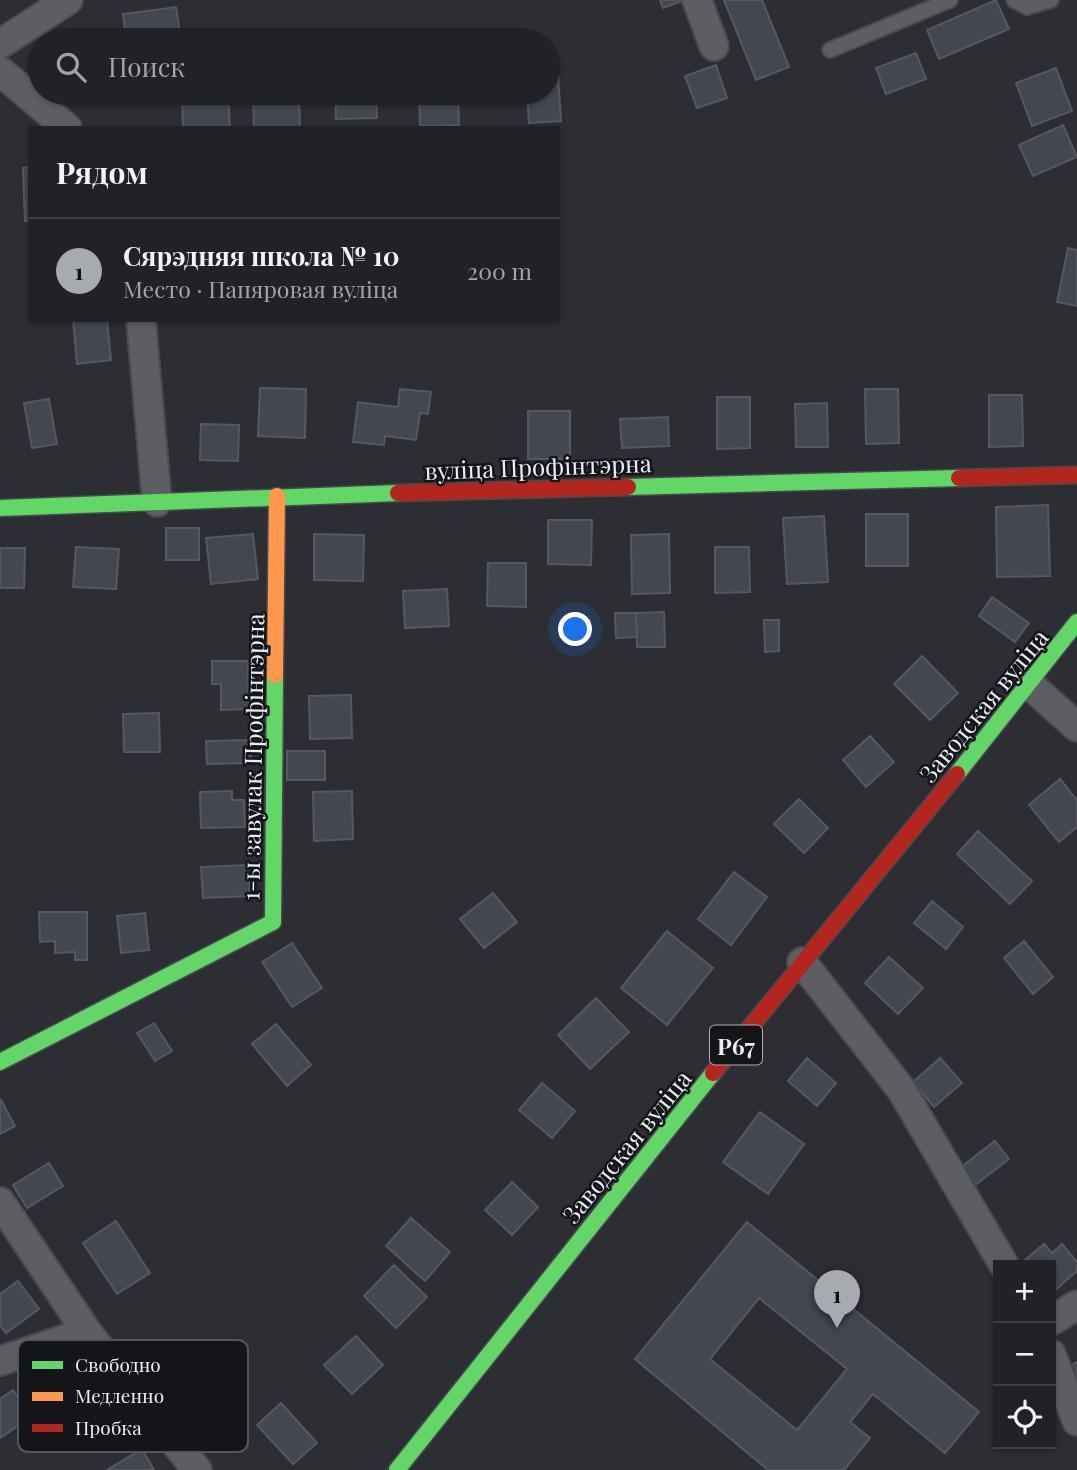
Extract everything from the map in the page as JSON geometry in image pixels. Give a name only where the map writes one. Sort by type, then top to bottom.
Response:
[{"type":"street","points":[[0,44],[68,0]]},
{"type":"street","points":[[697,0],[713,46]]},
{"type":"street","points":[[0,71],[28,95]]},
{"type":"street","points":[[40,105],[65,126]]},
{"type":"street","points":[[141,322],[157,502]]},
{"type":"street","name":"вуліца Профінтэрна","points":[[0,508],[277,496],[1077,475]]},
{"type":"street","name":"1-ы завулак Профінтэрна","points":[[0,1062],[273,922],[277,496]]},
{"type":"street","name":"Заводская вуліца","points":[[397,1470],[802,962],[1030,685],[1077,622]]},
{"type":"street","points":[[1030,685],[1077,727]]},
{"type":"street","points":[[802,962],[901,1089],[1001,1260]]},
{"type":"street","points":[[0,1202],[93,1340]]},
{"type":"street","points":[[1056,1318],[1077,1306]]},
{"type":"street","points":[[63,1340],[87,1332]]},
{"type":"street","points":[[0,1361],[18,1355]]},
{"type":"street","points":[[1056,1367],[1077,1421]]},
{"type":"street","points":[[183,1452],[197,1470]]},
{"type":"lane","points":[[830,50],[950,0]]},
{"type":"lane","points":[[1014,0],[1027,7],[1051,0]]},
{"type":"building","points":[[660,0],[685,0],[663,8]]},
{"type":"building","points":[[724,0],[762,0],[789,67],[756,80]]},
{"type":"building","points":[[996,0],[1009,29],[939,59],[927,30]]},
{"type":"building","points":[[176,7],[179,28],[125,28],[123,14]]},
{"type":"building","points":[[916,53],[926,79],[886,94],[876,68]]},
{"type":"building","points":[[716,65],[727,98],[697,108],[685,76]]},
{"type":"building","points":[[1056,68],[1072,111],[1032,126],[1016,83]]},
{"type":"building","points":[[182,105],[229,105],[230,126],[183,126]]},
{"type":"building","points":[[253,105],[299,105],[300,126],[254,126]]},
{"type":"building","points":[[335,105],[376,105],[377,118],[336,119]]},
{"type":"building","points":[[419,105],[458,105],[459,125],[420,126]]},
{"type":"building","points":[[528,105],[560,105],[561,121],[529,123]]},
{"type":"building","points":[[1063,125],[1077,157],[1033,176],[1019,145]]},
{"type":"building","points":[[28,167],[28,221],[25,221],[23,168]]},
{"type":"building","points":[[1068,248],[1077,250],[1077,306],[1057,302]]},
{"type":"building","points":[[73,322],[107,322],[111,360],[77,364]]},
{"type":"building","points":[[260,388],[306,389],[305,438],[258,436]]},
{"type":"building","points":[[400,389],[431,392],[428,414],[420,413],[416,440],[385,436],[384,445],[353,442],[358,402],[398,407]]},
{"type":"building","points":[[865,389],[898,389],[899,443],[866,444]]},
{"type":"building","points":[[989,395],[1022,395],[1023,446],[989,447]]},
{"type":"building","points":[[717,397],[750,397],[750,448],[717,449]]},
{"type":"building","points":[[49,399],[57,444],[32,448],[24,403]]},
{"type":"building","points":[[827,403],[828,447],[796,447],[795,404]]},
{"type":"building","points":[[528,411],[570,411],[570,459],[528,459]]},
{"type":"building","points":[[668,417],[669,446],[622,448],[620,419]]},
{"type":"building","points":[[201,424],[239,425],[238,461],[200,460]]},
{"type":"building","points":[[1048,505],[1050,576],[997,577],[996,507]]},
{"type":"building","points":[[866,514],[908,514],[908,566],[866,566]]},
{"type":"building","points":[[824,516],[828,582],[787,584],[783,518]]},
{"type":"building","points":[[548,520],[592,520],[591,565],[548,564]]},
{"type":"building","points":[[166,528],[199,528],[199,560],[166,560]]},
{"type":"building","points":[[253,534],[258,579],[211,584],[206,538]]},
{"type":"building","points":[[314,534],[364,535],[363,581],[314,580]]},
{"type":"building","points":[[669,534],[670,593],[632,594],[631,535]]},
{"type":"building","points":[[76,547],[119,549],[116,589],[73,587]]},
{"type":"building","points":[[715,547],[749,547],[750,592],[715,593]]},
{"type":"building","points":[[0,548],[25,548],[24,588],[0,588]]},
{"type":"building","points":[[488,563],[526,563],[526,607],[487,606]]},
{"type":"building","points":[[447,589],[449,626],[405,628],[403,591]]},
{"type":"building","points":[[992,597],[1029,623],[1015,642],[979,616]]},
{"type":"building","points":[[664,612],[665,647],[637,647],[636,613]]},
{"type":"building","points":[[615,613],[636,613],[637,637],[616,638]]},
{"type":"building","points":[[764,620],[779,620],[779,651],[765,652]]},
{"type":"building","points":[[922,656],[958,693],[930,720],[894,684]]},
{"type":"building","points":[[212,661],[248,661],[249,709],[221,710],[221,684],[212,684]]},
{"type":"building","points":[[351,695],[352,738],[310,739],[309,696]]},
{"type":"building","points":[[159,713],[160,752],[124,752],[123,714]]},
{"type":"building","points":[[870,736],[894,762],[866,787],[843,760]]},
{"type":"building","points":[[251,740],[251,763],[207,764],[206,741]]},
{"type":"building","points":[[287,751],[325,751],[325,780],[287,780]]},
{"type":"building","points":[[1060,779],[1077,800],[1077,827],[1059,842],[1029,805]]},
{"type":"building","points":[[232,791],[232,800],[244,800],[245,827],[201,828],[200,792]]},
{"type":"building","points":[[352,791],[353,839],[314,841],[313,792]]},
{"type":"building","points":[[799,799],[828,828],[804,853],[774,824]]},
{"type":"building","points":[[978,831],[1032,881],[1010,904],[957,854]]},
{"type":"building","points":[[248,865],[250,896],[203,898],[201,867]]},
{"type":"building","points":[[734,872],[767,897],[731,945],[698,919]]},
{"type":"building","points":[[493,893],[517,922],[484,948],[460,919]]},
{"type":"building","points":[[932,901],[963,927],[946,949],[914,923]]},
{"type":"building","points":[[39,912],[87,912],[87,960],[75,960],[75,952],[55,953],[55,941],[40,942]]},
{"type":"building","points":[[145,913],[149,950],[121,953],[117,916]]},
{"type":"building","points":[[667,931],[713,968],[667,1025],[621,988]]},
{"type":"building","points":[[1024,941],[1053,977],[1033,994],[1004,958]]},
{"type":"building","points":[[292,943],[322,988],[292,1007],[262,962]]},
{"type":"building","points":[[889,957],[923,988],[898,1014],[865,983]]},
{"type":"building","points":[[596,998],[629,1032],[590,1069],[558,1035]]},
{"type":"building","points":[[154,1023],[172,1051],[155,1061],[137,1033]]},
{"type":"building","points":[[276,1024],[311,1065],[287,1086],[252,1044]]},
{"type":"building","points":[[807,1058],[836,1083],[817,1106],[788,1081]]},
{"type":"building","points":[[940,1058],[962,1083],[934,1107],[913,1082]]},
{"type":"building","points":[[542,1083],[575,1111],[552,1138],[519,1110]]},
{"type":"building","points":[[0,1101],[15,1126],[0,1134]]},
{"type":"building","points":[[760,1112],[804,1144],[768,1194],[723,1162]]},
{"type":"building","points":[[995,1141],[1009,1159],[974,1186],[960,1168]]},
{"type":"building","points":[[49,1163],[63,1186],[27,1208],[13,1185]]},
{"type":"building","points":[[512,1182],[538,1207],[512,1235],[485,1210]]},
{"type":"building","points":[[411,1218],[450,1252],[425,1281],[386,1246]]},
{"type":"building","points":[[116,1221],[150,1273],[117,1294],[83,1243]]},
{"type":"building","points":[[747,1222],[979,1412],[945,1453],[873,1394],[850,1422],[870,1438],[844,1470],[768,1470],[635,1359]],"holes":[[[759,1298],[847,1369],[797,1430],[710,1359]]]},
{"type":"building","points":[[1044,1244],[1052,1253],[1062,1244],[1077,1262],[1077,1271],[1056,1289],[1056,1260],[1025,1260]]},
{"type":"building","points":[[394,1265],[427,1297],[396,1328],[364,1296]]},
{"type":"building","points":[[18,1281],[39,1309],[6,1333],[0,1325],[0,1294]]},
{"type":"building","points":[[356,1336],[383,1365],[352,1394],[324,1365]]},
{"type":"building","points":[[1077,1362],[1077,1376],[1070,1366]]},
{"type":"building","points":[[13,1390],[18,1398],[18,1426],[0,1438],[0,1399]]},
{"type":"building","points":[[281,1403],[317,1443],[293,1464],[257,1425]]},
{"type":"building","points":[[137,1452],[144,1452],[154,1470],[107,1470]]},
{"type":"traffic: fast","points":[[628,487],[959,478]]},
{"type":"traffic: fast","points":[[0,508],[398,493]]},
{"type":"traffic: fast","points":[[957,774],[1077,622]]},
{"type":"traffic: fast","points":[[0,1062],[273,922],[275,675]]},
{"type":"traffic: fast","points":[[397,1470],[713,1073]]},
{"type":"traffic: slow","points":[[275,675],[277,496]]},
{"type":"traffic: jam","points":[[959,478],[1077,475]]},
{"type":"traffic: jam","points":[[398,493],[628,487]]},
{"type":"traffic: jam","points":[[713,1073],[957,774]]},
{"type":"place","name":"Сярэдняя школа № 10","points":[[837,1328]]}]
